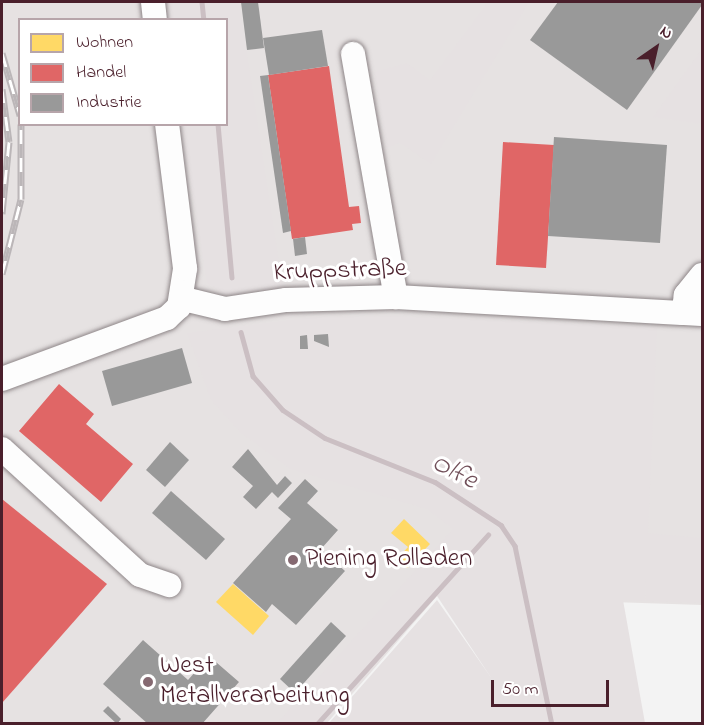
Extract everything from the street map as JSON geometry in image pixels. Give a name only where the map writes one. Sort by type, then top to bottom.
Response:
[{"type":"street","points":[[153,2],[155,18]]},
{"type":"street","points":[[353,54],[396,297]]},
{"type":"street","points":[[2,379],[167,318],[184,299],[185,268],[167,126]]},
{"type":"street","points":[[692,314],[686,295],[702,275]]},
{"type":"street","points":[[692,314],[702,296]]},
{"type":"street","name":"Kruppstraße","points":[[184,299],[225,309],[286,300],[396,297],[692,314]]},
{"type":"street","points":[[2,448],[140,575],[169,585]]},
{"type":"shaded area","points":[[2,2],[702,2],[702,605],[437,596],[327,723],[2,723]]},
{"type":"shaded area","points":[[165,2],[239,2],[283,288],[226,295],[207,283],[181,126],[228,126],[228,18],[167,18]]},
{"type":"shaded area","points":[[488,2],[529,2],[431,164],[400,143],[386,148],[374,72],[407,63],[430,80]]},
{"type":"shaded area","points":[[702,49],[702,124],[653,117]]},
{"type":"shaded area","points":[[393,316],[657,327],[645,601],[623,600],[645,723],[329,723],[437,600],[492,679],[437,596],[447,553],[436,595],[325,723],[277,723],[453,529],[427,509],[290,469],[241,433],[211,400],[187,333],[314,317]]},
{"type":"shaded area","points":[[646,533],[702,538],[702,603],[646,601]]},
{"type":"building: Wohnen","points":[[404,519],[430,544],[407,568],[397,559],[408,547],[391,533]]},
{"type":"building: Wohnen","points":[[233,584],[269,616],[253,635],[216,602]]},
{"type":"building: Handel","points":[[329,66],[349,207],[359,206],[361,223],[352,224],[353,230],[292,239],[268,75]]},
{"type":"building: Handel","points":[[503,142],[554,145],[546,268],[496,265]]},
{"type":"building: Handel","points":[[59,384],[94,414],[86,424],[133,464],[101,502],[19,431]]},
{"type":"building: Handel","points":[[2,499],[107,584],[2,703]]},
{"type":"building: Industrie","points":[[241,2],[258,2],[264,48],[247,50]]},
{"type":"building: Industrie","points":[[558,2],[702,2],[702,5],[627,110],[530,40]]},
{"type":"building: Industrie","points":[[322,30],[328,66],[269,75],[263,38]]},
{"type":"building: Industrie","points":[[268,75],[291,231],[283,233],[260,76]]},
{"type":"building: Industrie","points":[[554,137],[667,145],[660,243],[548,236]]},
{"type":"building: Industrie","points":[[305,237],[307,254],[295,256],[293,239]]},
{"type":"building: Industrie","points":[[328,334],[329,347],[314,341],[314,335]]},
{"type":"building: Industrie","points":[[307,335],[308,349],[300,349],[300,336]]},
{"type":"building: Industrie","points":[[182,348],[192,383],[112,406],[102,371]]},
{"type":"building: Industrie","points":[[170,442],[189,460],[165,487],[146,470]]},
{"type":"building: Industrie","points":[[248,449],[277,485],[285,476],[292,483],[278,498],[272,492],[256,509],[243,497],[253,486],[232,467]]},
{"type":"building: Industrie","name":"Piening Rolladen","points":[[305,479],[318,491],[307,503],[338,530],[321,549],[345,571],[296,625],[272,604],[266,612],[233,583],[291,519],[278,508]]},
{"type":"building: Industrie","points":[[171,491],[225,539],[206,560],[152,513]]},
{"type":"building: Industrie","points":[[331,622],[346,636],[295,693],[280,679]]},
{"type":"building: Industrie","name":"West Metallverarbeitung","points":[[143,640],[188,680],[209,656],[239,682],[202,724],[148,724],[103,684]]},
{"type":"building: Industrie","points":[[108,706],[121,719],[117,724],[103,711]]},
{"type":"waterway","name":"Olfe","points":[[202,2],[204,18]]},
{"type":"waterway","name":"Olfe","points":[[218,126],[232,277]]},
{"type":"waterway","name":"Olfe","points":[[241,332],[253,376],[283,410],[325,438],[435,482],[501,525],[515,546],[552,724]]},
{"type":"waterway","points":[[317,724],[488,535]]},
{"type":"railway","points":[[2,53],[18,108]]},
{"type":"railway","points":[[2,89],[9,142],[2,214]]},
{"type":"railway","points":[[2,274],[21,199],[21,126]]},
{"type":"place","name":"Piening Rolladen","points":[[293,560]]},
{"type":"place","name":"West Metallverarbeitung","points":[[148,682]]}]
